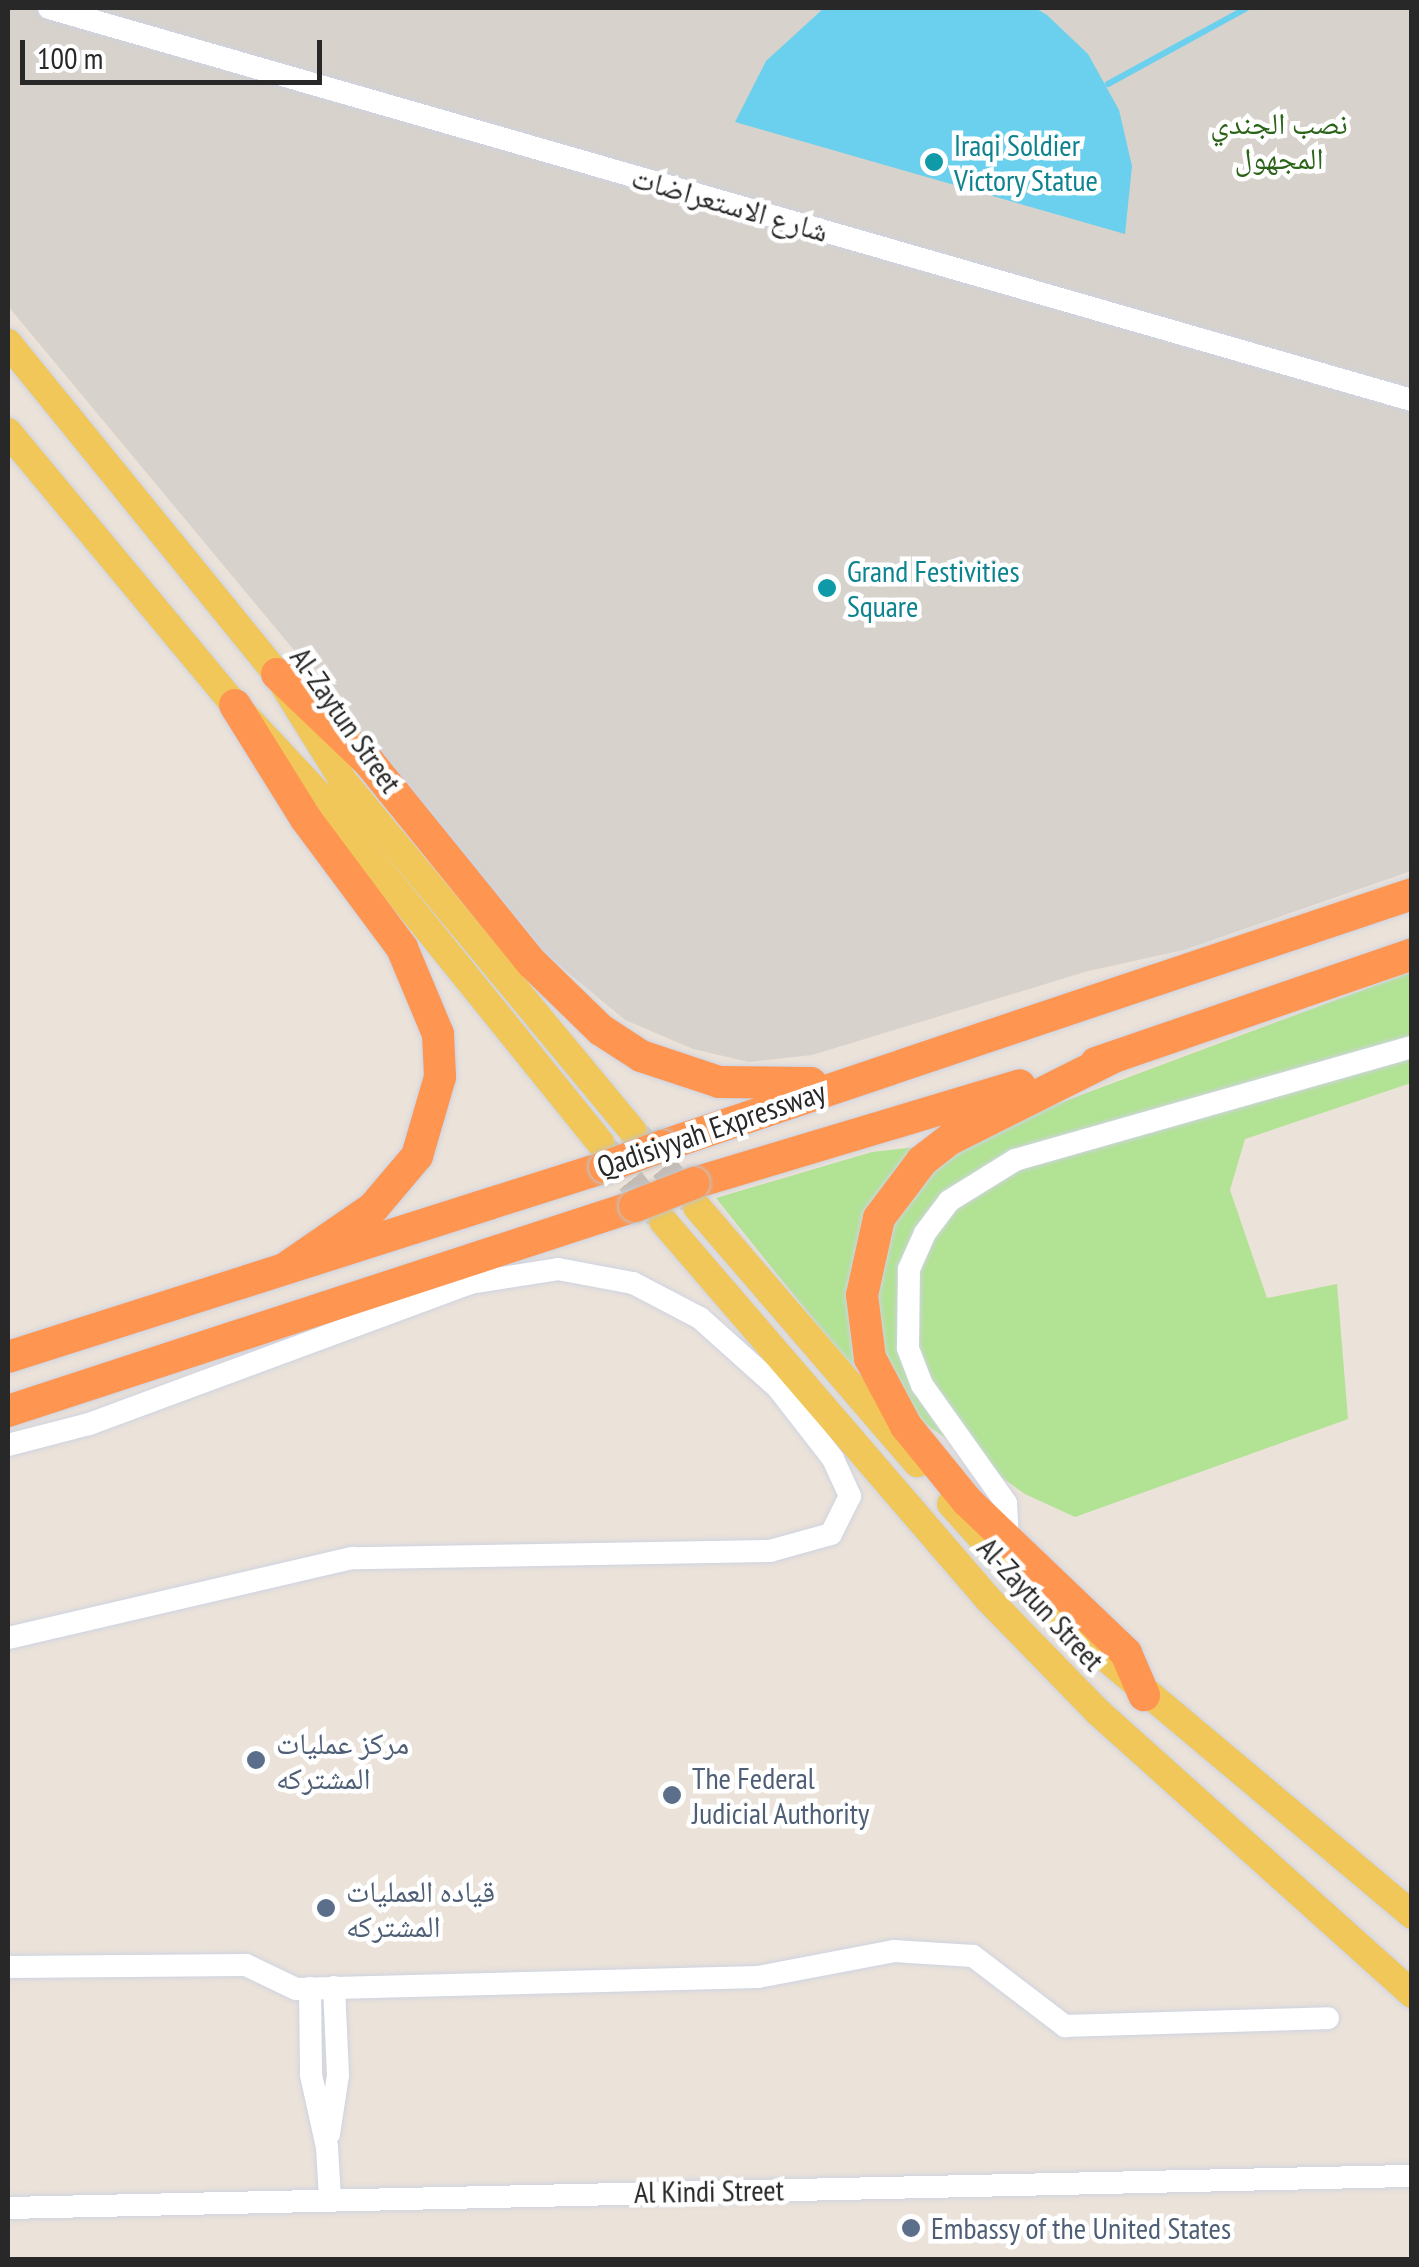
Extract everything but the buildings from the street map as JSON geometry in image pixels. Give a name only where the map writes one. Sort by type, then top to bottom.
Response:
[{"type":"highway","points":[[277,674],[370,762],[563,998],[640,1056],[719,1082],[764,1086],[880,1072]]},
{"type":"highway","points":[[235,706],[306,819],[402,948],[438,1034],[440,1077],[417,1156],[373,1208],[287,1267]]},
{"type":"highway","name":"Qadisiyyah Expressway","points":[[8,1356],[287,1267],[648,1138],[880,1072],[1412,894]]},
{"type":"highway","name":"Qadisiyyah Expressway","points":[[8,1411],[649,1213],[1412,954]]},
{"type":"highway","points":[[1114,1058],[950,1139],[922,1161],[879,1218],[866,1255],[864,1327],[882,1389],[930,1456],[1019,1561],[1126,1654],[1144,1695]]},
{"type":"main road","name":"Al-Zaytun Street","points":[[8,343],[277,674],[344,782],[648,1138]]},
{"type":"main road","name":"Al-Zaytun Street","points":[[8,432],[235,706],[322,798],[602,1155]]},
{"type":"main road","points":[[265,738],[287,752],[304,752],[308,736],[297,705]]},
{"type":"main road","name":"Al-Zaytun Street","points":[[695,1195],[1019,1561]]},
{"type":"main road","name":"Al-Zaytun Street","points":[[649,1213],[989,1600],[1098,1712],[1412,1994]]},
{"type":"main road","points":[[989,1600],[1019,1561]]},
{"type":"main road","points":[[1144,1695],[1412,1915]]},
{"type":"street","name":"شارع الاستعراضات","points":[[49,8],[1412,400]]},
{"type":"street","points":[[1019,1561],[1006,1502],[922,1385],[908,1348],[904,1308],[910,1269],[948,1201],[1015,1160],[1412,1047]]},
{"type":"street","points":[[8,1445],[89,1424],[470,1282],[558,1268],[633,1283],[700,1318],[778,1388],[833,1460],[850,1496],[831,1534],[770,1551],[352,1558],[8,1638]]},
{"type":"street","points":[[8,1966],[246,1965],[296,1989],[758,1977],[894,1951],[972,1956],[1065,2026],[1328,2018]]},
{"type":"street","points":[[322,1987],[338,2075],[327,2147],[330,2198]]},
{"type":"street","name":"Al Kindi Street","points":[[8,2208],[1412,2176]]},
{"type":"green space","points":[[1411,972],[1411,1083],[1245,1139],[1230,1190],[1267,1298],[1337,1284],[1348,1419],[1075,1517],[1025,1494],[860,1378],[716,1198],[872,1152],[952,1143]]},
{"type":"shaded area","name":"Grand Festivities Square","points":[[8,8],[1411,8],[1411,871],[1184,950],[1088,971],[812,1055],[749,1062],[693,1049],[625,1020],[548,956],[8,306]]},
{"type":"water","points":[[824,8],[1035,8],[1047,15],[1088,54],[1119,110],[1132,166],[1125,234],[735,122],[766,61]]},
{"type":"waterway","points":[[1108,84],[1247,8]]},
{"type":"tunnel","points":[[637,1135],[693,1202]]},
{"type":"tunnel","points":[[604,1148],[659,1216]]},
{"type":"place","name":"Iraqi Soldier Victory Statue","points":[[934,162]]},
{"type":"place","name":"Grand Festivities Square","points":[[827,588]]},
{"type":"place","name":"مركز عمليات المشتركه","points":[[256,1760]]},
{"type":"place","name":"The Federal Judicial Authority","points":[[672,1795]]},
{"type":"place","name":"قياده العمليات المشتركه","points":[[326,1908]]},
{"type":"place","name":"Embassy of the United States","points":[[911,2228]]},
{"type":"park label","name":"نصب الجندي المجهول","points":[[1279,140]]}]
